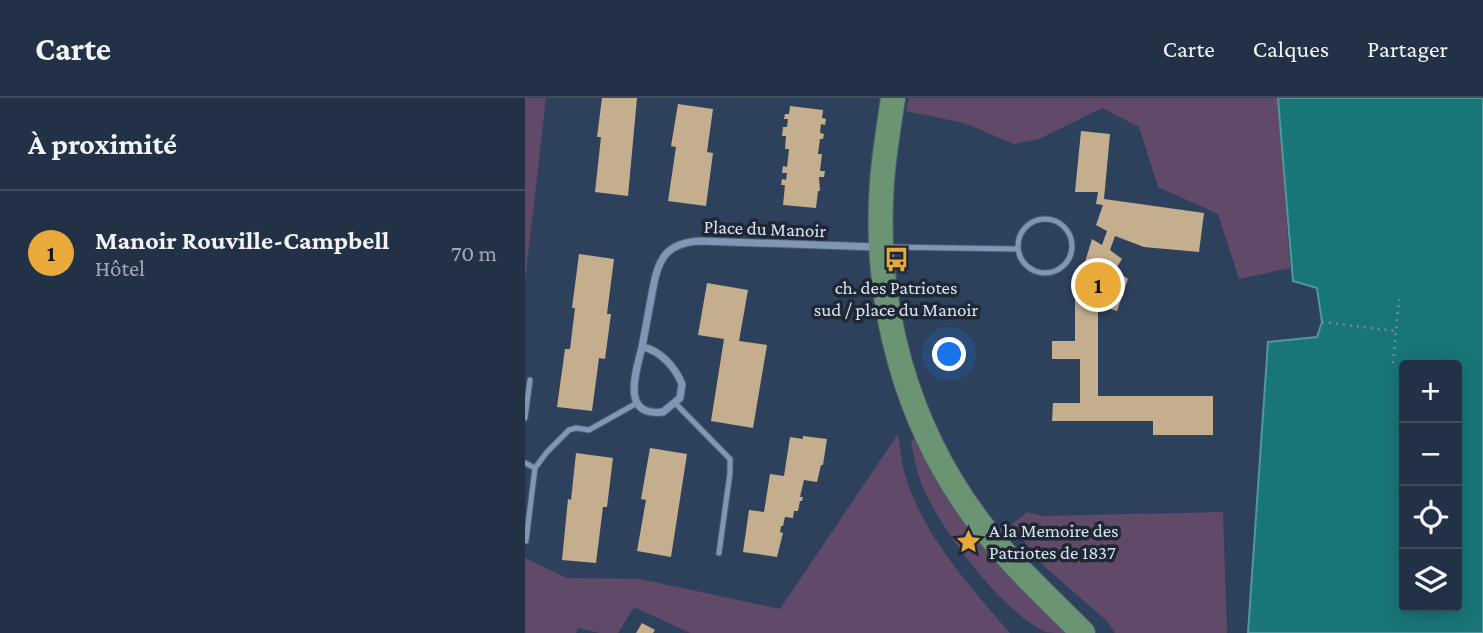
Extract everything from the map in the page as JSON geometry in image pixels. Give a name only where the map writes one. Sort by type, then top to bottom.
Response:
[{"type":"main road","points":[[893,98],[882,182],[881,247],[888,313],[899,363],[915,409],[938,458],[967,506],[997,545],[1083,633]]},
{"type":"street","name":"Place du Manoir","points":[[637,403],[633,389],[658,264],[671,249],[680,244],[701,241],[881,247]]},
{"type":"street","points":[[637,403],[647,412],[663,412],[676,404],[682,392],[680,378],[660,354],[642,347]]},
{"type":"lane","points":[[1037,220],[1055,221],[1063,226],[1072,242],[1068,260],[1062,267],[1046,273],[1031,269],[1021,257],[1019,249],[1023,231],[1037,220]]},
{"type":"lane","points":[[881,247],[1019,249]]},
{"type":"lane","points":[[525,418],[530,380]]},
{"type":"lane","points":[[526,541],[535,468],[560,436],[576,428],[589,430],[637,403]]},
{"type":"lane","points":[[676,404],[730,459],[719,553]]},
{"type":"lane","points":[[525,463],[535,468]]},
{"type":"path","points":[[1393,363],[1399,299]]},
{"type":"path","points":[[1322,322],[1396,331]]},
{"type":"shaded area","points":[[525,98],[546,98],[525,281]]},
{"type":"shaded area","points":[[909,98],[1278,98],[1290,268],[1239,279],[1218,214],[1158,187],[1139,127],[1102,108],[1039,139],[1014,144],[964,123],[906,111]]},
{"type":"shaded area","points":[[1278,98],[1483,98],[1483,633],[1248,633],[1268,342],[1317,337],[1322,322],[1317,288],[1293,281]]},
{"type":"shaded area","points":[[898,434],[904,471],[922,516],[948,558],[1010,633],[690,633],[634,607],[618,633],[600,633],[578,628],[576,633],[525,633],[525,558],[567,578],[640,579],[780,609]]},
{"type":"shaded area","points":[[914,438],[962,519],[1021,588],[1066,633],[1045,632],[1028,621],[1010,607],[975,569],[945,528],[924,490],[911,443]]},
{"type":"shaded area","points":[[1027,512],[1042,516],[1223,512],[1227,633],[1115,633],[1107,621],[1046,568],[1011,525]]},
{"type":"building","points":[[602,98],[637,98],[628,196],[595,192]]},
{"type":"building","points":[[678,104],[713,109],[707,152],[713,153],[706,206],[668,201],[676,147],[671,146]]},
{"type":"building","points":[[790,106],[823,110],[822,118],[826,119],[825,125],[821,124],[820,133],[824,134],[823,139],[820,139],[818,154],[822,154],[820,171],[825,171],[824,177],[819,177],[820,191],[816,208],[783,205],[785,185],[781,185],[782,179],[786,180],[787,173],[782,173],[783,166],[787,167],[789,149],[785,149],[786,136],[782,136],[783,127],[787,127],[788,119],[784,119],[785,114],[789,114]]},
{"type":"building","points":[[1081,131],[1110,134],[1104,199],[1204,213],[1199,252],[1144,247],[1115,236],[1110,250],[1122,259],[1115,270],[1128,279],[1117,311],[1098,305],[1098,396],[1213,396],[1213,435],[1153,435],[1153,421],[1052,421],[1053,403],[1080,403],[1080,359],[1052,359],[1052,341],[1075,341],[1075,295],[1092,239],[1102,245],[1107,231],[1096,225],[1103,205],[1096,204],[1098,192],[1075,192]]},
{"type":"building","points":[[579,254],[614,259],[605,359],[599,358],[592,411],[557,407],[565,349],[570,349]]},
{"type":"building","points":[[707,283],[748,290],[739,341],[767,345],[753,428],[711,421],[724,339],[698,335]]},
{"type":"building","points":[[803,436],[827,439],[817,482],[804,480],[800,497],[803,497],[798,511],[794,511],[793,518],[785,517],[781,526],[780,532],[783,533],[777,557],[743,552],[749,510],[764,512],[770,474],[784,476],[790,437],[803,439]]},
{"type":"building","points":[[650,448],[687,454],[671,557],[637,551],[646,500],[641,499]]},
{"type":"building","points":[[576,453],[613,458],[596,563],[562,560]]},
{"type":"building","points":[[642,623],[655,630],[653,633],[636,633]]},
{"type":"place","name":"ch. des Patriotes sud / place du Manoir","points":[[896,259]]},
{"type":"place","name":"Manoir Rouville-Campbell","points":[[1098,285]]},
{"type":"place","name":"A la Memoire des Patriotes de 1837","points":[[969,541]]}]
